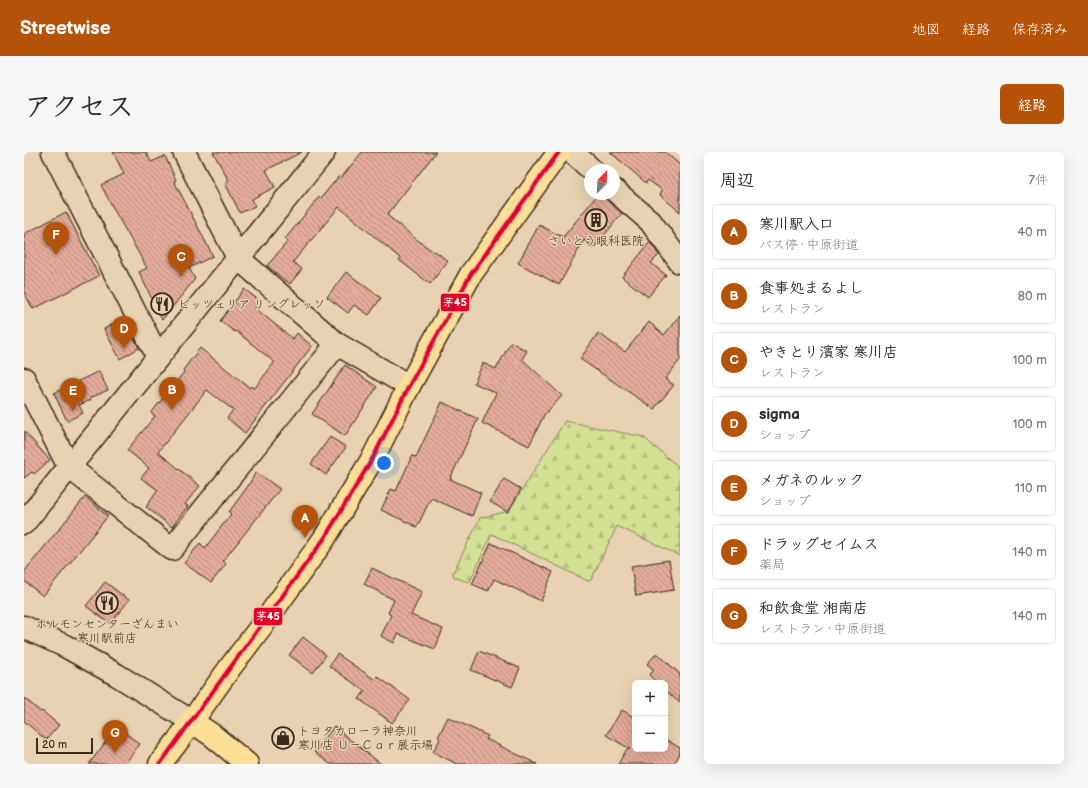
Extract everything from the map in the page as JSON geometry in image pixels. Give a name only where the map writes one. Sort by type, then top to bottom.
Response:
[{"type":"main road","points":[[160,764],[324,539],[374,456],[409,386],[471,274],[557,154]]},
{"type":"main road","points":[[192,722],[212,735],[247,764]]},
{"type":"street","points":[[53,152],[158,357]]},
{"type":"street","points":[[184,152],[238,258],[337,344],[409,386]]},
{"type":"street","points":[[24,523],[324,152]]},
{"type":"street","points":[[557,154],[584,166]]},
{"type":"street","points":[[620,195],[650,222],[680,262]]},
{"type":"street","points":[[24,378],[69,467],[172,549],[337,344]]},
{"type":"street","points":[[24,627],[65,646],[118,675],[192,722]]},
{"type":"green space","points":[[565,421],[643,437],[680,468],[680,556],[617,526],[591,580],[588,581],[492,534],[470,581],[468,582],[454,577],[453,573],[480,518],[509,511]]},
{"type":"building","points":[[113,152],[146,152],[151,162],[165,156],[176,180],[174,181],[213,256],[189,268],[195,279],[162,320],[139,272],[147,268],[101,185],[124,174]]},
{"type":"building","points":[[213,152],[302,152],[266,170],[275,187],[252,199],[255,206],[240,213],[225,183],[229,181]]},
{"type":"building","points":[[362,152],[436,152],[387,215],[416,239],[448,261],[430,284],[399,260],[400,258],[339,207],[293,262],[302,269],[290,284],[267,266],[288,241],[285,239],[319,197],[321,198],[339,176],[341,178]]},
{"type":"building","points":[[610,152],[665,152],[680,165],[680,212],[660,195],[662,190],[648,180],[646,183]]},
{"type":"building","points":[[593,200],[607,200],[622,213],[594,248],[584,240],[559,285],[518,263],[539,225],[563,237]]},
{"type":"building","points":[[66,212],[99,276],[33,309],[24,292],[24,234]]},
{"type":"building","points":[[650,242],[659,255],[651,263],[666,275],[648,297],[622,277]]},
{"type":"building","points":[[346,272],[381,298],[369,315],[354,305],[348,313],[327,297]]},
{"type":"building","points":[[244,289],[260,301],[255,308],[293,339],[297,333],[312,346],[245,433],[227,418],[233,410],[207,390],[158,452],[200,486],[185,504],[188,506],[172,527],[146,507],[158,490],[141,478],[149,468],[127,450],[155,416],[151,413],[184,372],[183,370],[200,348],[250,388],[251,386],[254,389],[274,363],[236,331],[235,332],[220,321]]},
{"type":"building","points":[[680,315],[680,360],[665,379],[674,385],[654,409],[580,359],[598,333],[625,352],[649,322],[664,335]]},
{"type":"building","points":[[124,318],[139,348],[120,359],[104,329]]},
{"type":"building","points":[[511,342],[527,351],[522,359],[562,396],[544,415],[529,446],[482,423],[496,393],[474,383],[483,363],[496,369]]},
{"type":"building","points":[[345,365],[377,387],[345,436],[312,414]]},
{"type":"building","points":[[99,371],[108,390],[79,405],[83,413],[67,421],[54,393]]},
{"type":"building","points":[[442,402],[478,419],[450,479],[481,493],[472,516],[431,498],[417,527],[381,510],[391,489],[396,491],[412,456],[416,457]]},
{"type":"building","points":[[24,431],[50,460],[34,474],[32,472],[24,478]]},
{"type":"building","points":[[330,437],[346,447],[326,475],[311,464]]},
{"type":"building","points":[[256,472],[280,489],[223,561],[226,564],[211,583],[184,563],[200,543],[205,548],[231,514],[229,512],[248,486]]},
{"type":"building","points":[[504,479],[521,489],[508,512],[490,502]]},
{"type":"building","points":[[85,497],[108,516],[43,596],[24,581],[24,572]]},
{"type":"building","points":[[491,543],[553,572],[541,601],[494,579],[488,591],[472,584]]},
{"type":"building","points":[[669,560],[674,590],[636,596],[631,566]]},
{"type":"building","points":[[372,568],[422,592],[411,615],[443,629],[435,649],[398,634],[394,643],[381,636],[391,615],[388,613],[394,600],[364,584]]},
{"type":"building","name":"ホルモンセンターざんまい 寒川駅前店","points":[[105,582],[129,600],[110,624],[86,606]]},
{"type":"building","points":[[303,637],[326,655],[313,673],[289,655]]},
{"type":"building","points":[[479,651],[520,668],[512,687],[471,670]]},
{"type":"building","points":[[657,653],[680,674],[680,703],[668,693],[668,680],[654,680],[649,675],[654,670],[647,664]]},
{"type":"building","points":[[337,654],[374,679],[377,676],[410,700],[392,723],[359,699],[365,691],[329,666]]},
{"type":"building","points":[[24,698],[59,725],[46,740],[24,721]]},
{"type":"building","points":[[622,710],[632,716],[632,752],[668,752],[668,741],[680,748],[680,753],[674,764],[618,764],[627,749],[630,749],[606,735]]},
{"type":"building","points":[[448,717],[488,736],[486,739],[537,764],[457,764],[433,752],[440,739],[438,737]]},
{"type":"building","points":[[334,726],[381,764],[330,764],[314,752]]},
{"type":"building","points":[[117,727],[140,744],[125,764],[89,764]]},
{"type":"transit line","name":"茅45","points":[[160,764],[324,539],[374,456],[409,386],[471,274],[559,152]]},
{"type":"place","name":"さいとう眼科医院","points":[[596,220]]},
{"type":"place","name":"ドラッグセイムス","points":[[56,255]]},
{"type":"place","name":"やきとり濱家 寒川店","points":[[181,277]]},
{"type":"place","name":"ピッツェリア リングレッソ","points":[[162,304]]},
{"type":"place","name":"sigma","points":[[124,349]]},
{"type":"place","name":"食事処まるよし","points":[[172,410]]},
{"type":"place","name":"メガネのルック","points":[[73,411]]},
{"type":"place","name":"寒川駅入口","points":[[305,538]]},
{"type":"place","name":"ホルモンセンターざんまい 寒川駅前店","points":[[107,603]]},
{"type":"place","name":"トヨタカローラ神奈川 寒川店 Ｕ－Ｃａｒ展示場","points":[[283,738]]},
{"type":"place","name":"和飲食堂 湘南店","points":[[115,753]]}]
